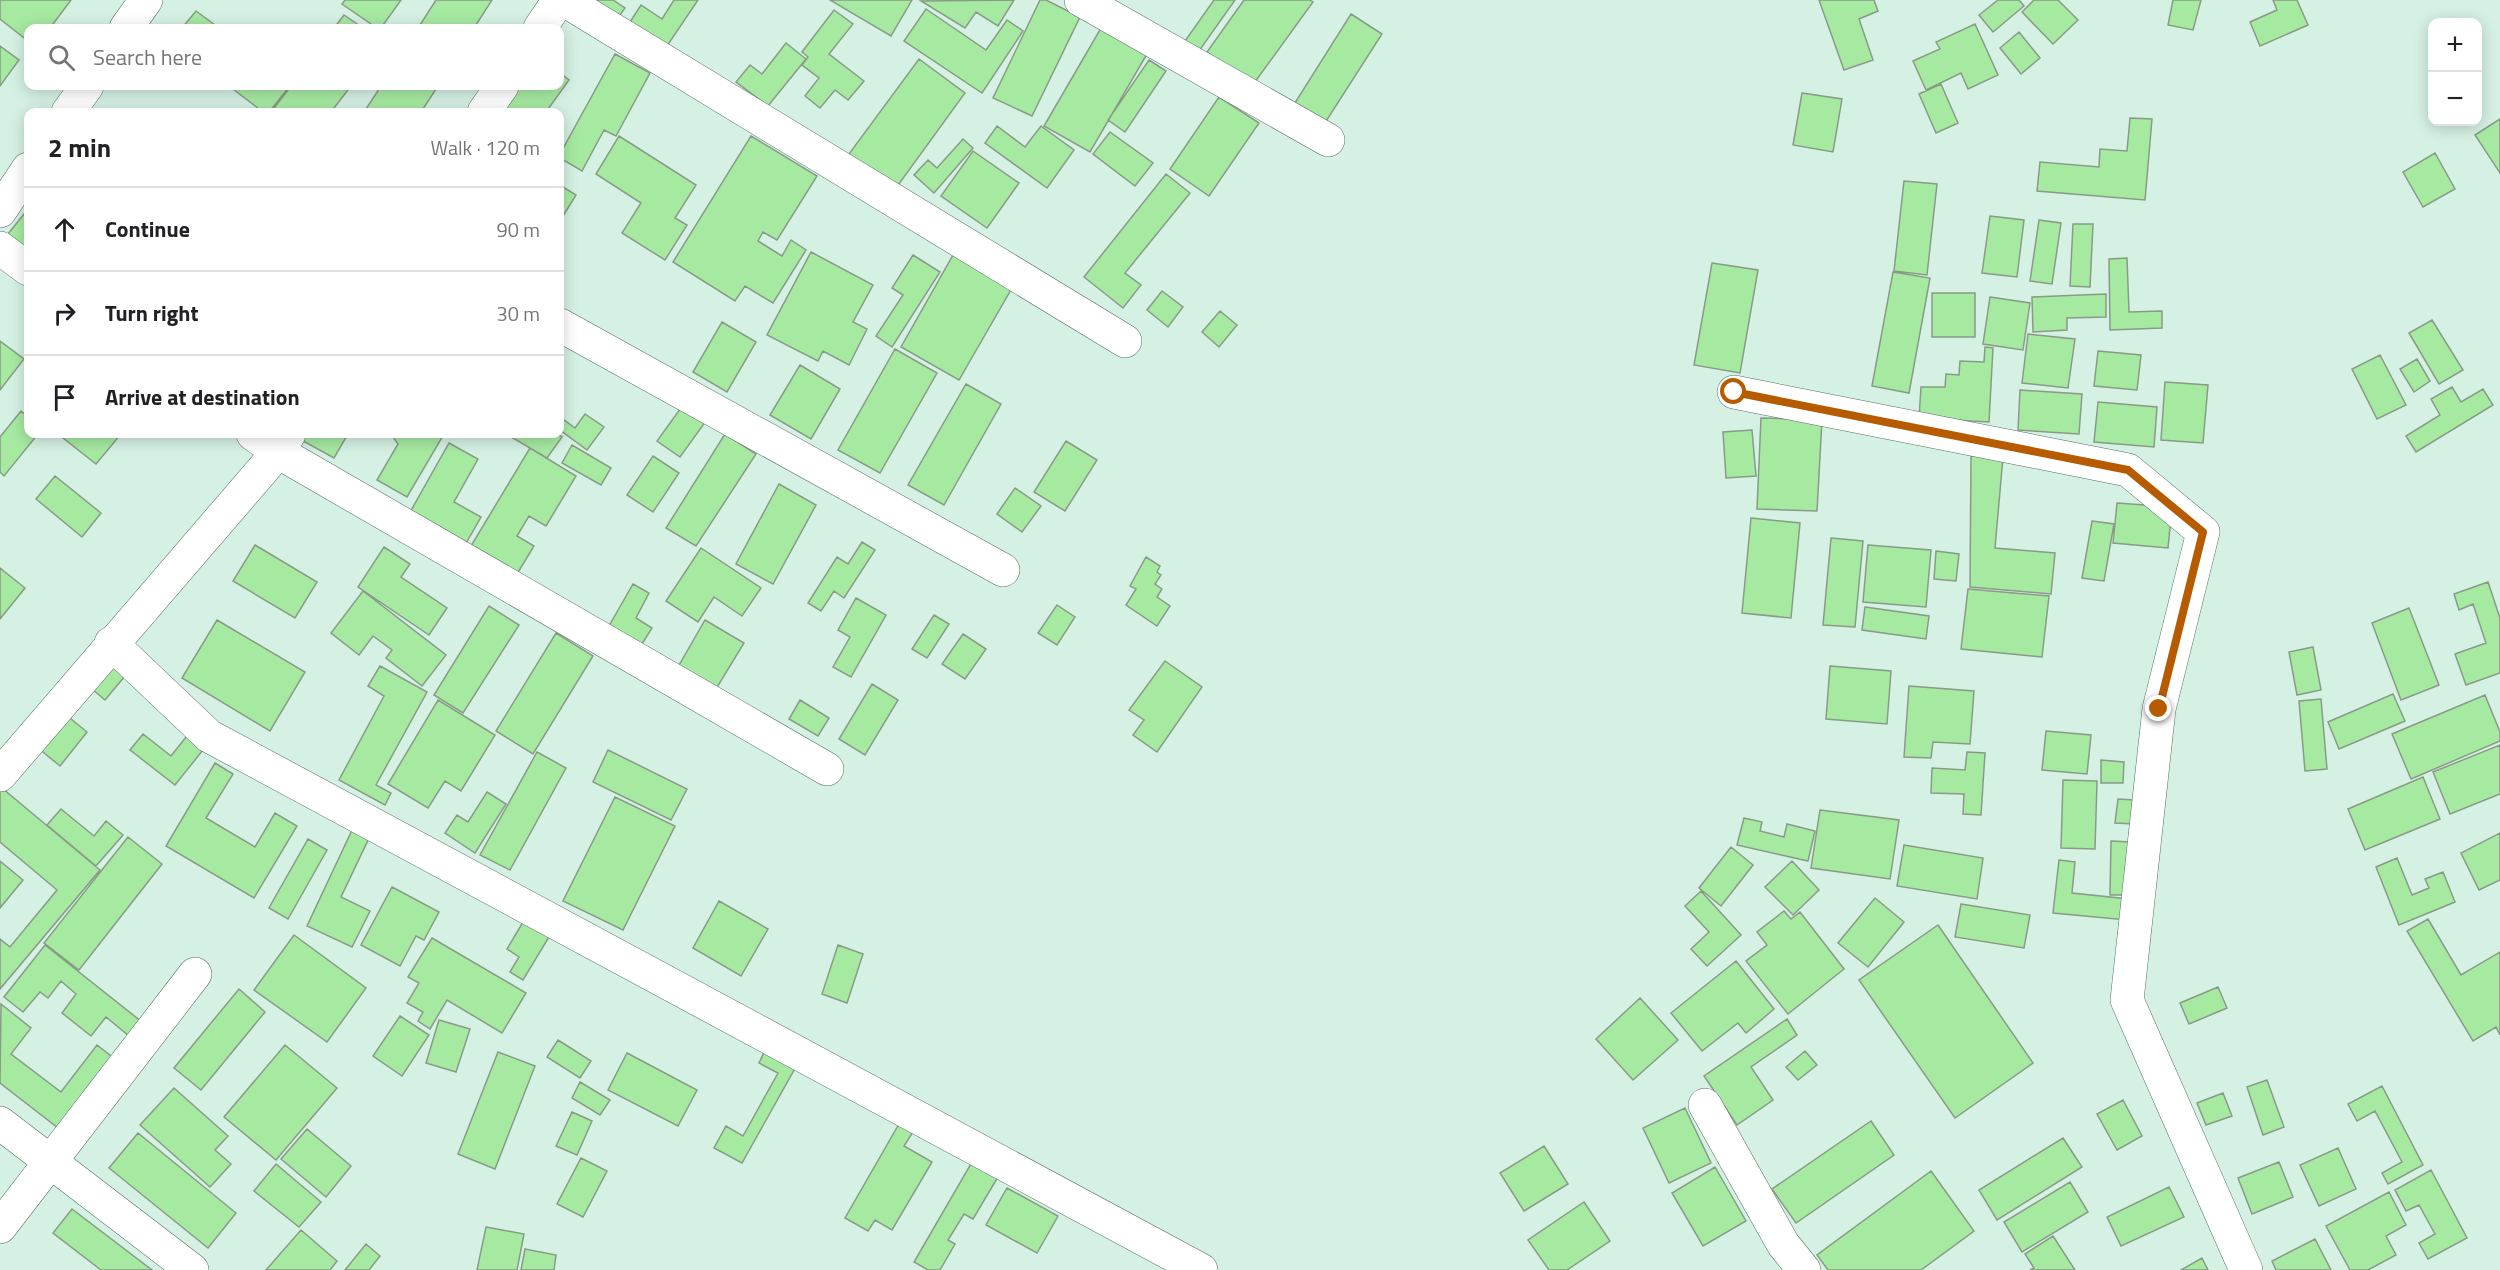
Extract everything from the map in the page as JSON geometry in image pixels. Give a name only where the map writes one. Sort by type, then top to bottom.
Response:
[{"type":"street","points":[[129,24],[146,0]]},
{"type":"street","points":[[543,24],[559,0]]},
{"type":"street","points":[[564,0],[1125,340]]},
{"type":"street","points":[[1081,0],[1328,140]]},
{"type":"street","points":[[71,108],[84,90]]},
{"type":"street","points":[[487,108],[499,90]]},
{"type":"street","points":[[0,211],[24,176]]},
{"type":"street","points":[[0,248],[24,266]]},
{"type":"street","points":[[564,327],[1004,570]]},
{"type":"street","points":[[1734,392],[2128,470],[2203,532],[2159,709],[2127,1000],[2246,1270]]},
{"type":"street","points":[[0,775],[111,643],[273,440],[827,769]]},
{"type":"street","points":[[111,643],[209,736],[1201,1270]]},
{"type":"street","points":[[0,1227],[195,974]]},
{"type":"street","points":[[1705,1105],[1783,1244],[1804,1270]]},
{"type":"street","points":[[0,1123],[192,1270]]},
{"type":"building","points":[[0,0],[71,0],[53,24],[24,24],[24,38],[0,19]]},
{"type":"building","points":[[345,0],[401,0],[384,24],[371,24],[342,4]]},
{"type":"building","points":[[436,0],[492,0],[477,24],[421,24]]},
{"type":"building","points":[[581,0],[613,0],[625,8],[614,23]]},
{"type":"building","points":[[674,0],[698,0],[665,49],[628,25],[641,5],[662,19]]},
{"type":"building","points":[[830,0],[912,0],[891,36]]},
{"type":"building","points":[[1014,0],[998,26],[976,12],[965,28],[921,1]]},
{"type":"building","points":[[1040,0],[1046,0],[1080,17],[1032,116],[993,98]]},
{"type":"building","points":[[1214,0],[1235,0],[1199,51],[1185,41]]},
{"type":"building","points":[[1244,0],[1310,0],[1313,2],[1252,86],[1207,52]]},
{"type":"building","points":[[1819,0],[1874,0],[1878,11],[1859,19],[1873,60],[1844,70]]},
{"type":"building","points":[[1998,0],[2019,0],[2024,6],[1993,32],[1979,15]]},
{"type":"building","points":[[2034,0],[2058,0],[2078,20],[2053,44],[2022,12]]},
{"type":"building","points":[[2173,0],[2201,0],[2193,30],[2168,25]]},
{"type":"building","points":[[2273,0],[2297,0],[2308,25],[2260,46],[2250,22],[2277,10]]},
{"type":"building","points":[[926,9],[986,50],[1007,20],[1023,31],[982,93],[904,41]]},
{"type":"building","points":[[834,10],[853,24],[829,54],[864,81],[848,100],[835,90],[820,108],[805,96],[819,78],[802,65],[808,57],[802,52]]},
{"type":"building","points":[[196,11],[214,24],[185,24]]},
{"type":"building","points":[[1351,14],[1382,34],[1323,126],[1293,106]]},
{"type":"building","points":[[344,15],[357,24],[337,24]]},
{"type":"building","points":[[1975,24],[1998,75],[1968,89],[1961,73],[1926,90],[1913,61],[1940,49],[1936,42]]},
{"type":"building","points":[[1101,28],[1147,54],[1090,152],[1044,126]]},
{"type":"building","points":[[2019,32],[2040,58],[2021,74],[2000,48]]},
{"type":"building","points":[[786,43],[806,59],[768,106],[736,82],[750,65],[762,74]]},
{"type":"building","points":[[0,46],[19,60],[0,86]]},
{"type":"building","points":[[615,54],[650,73],[616,136],[604,130],[582,171],[564,160],[564,147]]},
{"type":"building","points":[[919,59],[965,93],[896,188],[849,154]]},
{"type":"building","points":[[1149,60],[1166,71],[1125,132],[1108,120]]},
{"type":"building","points":[[564,76],[569,80],[564,87]]},
{"type":"building","points":[[1941,84],[1958,123],[1936,133],[1919,94]]},
{"type":"building","points":[[234,90],[287,90],[272,108],[258,108]]},
{"type":"building","points":[[288,90],[348,90],[334,108],[274,108]]},
{"type":"building","points":[[378,90],[435,90],[424,108],[367,108]]},
{"type":"building","points":[[507,90],[562,90],[549,108],[499,108]]},
{"type":"building","points":[[1802,93],[1842,99],[1833,152],[1793,145]]},
{"type":"building","points":[[1219,97],[1259,123],[1209,196],[1170,169]]},
{"type":"building","points":[[2130,118],[2152,119],[2145,200],[2037,191],[2040,162],[2099,167],[2100,149],[2127,151]]},
{"type":"building","points":[[2500,119],[2500,173],[2475,135]]},
{"type":"building","points":[[997,126],[1025,147],[1041,126],[1074,150],[1047,188],[985,143]]},
{"type":"building","points":[[1110,132],[1153,163],[1135,186],[1093,154]]},
{"type":"building","points":[[619,136],[696,185],[675,218],[687,225],[665,260],[622,233],[641,203],[596,174]]},
{"type":"building","points":[[751,136],[817,176],[777,240],[763,232],[758,241],[782,256],[791,240],[806,250],[773,303],[745,286],[735,301],[673,262]]},
{"type":"building","points":[[963,139],[973,148],[934,193],[914,175],[928,160],[937,168]]},
{"type":"building","points":[[973,151],[1019,183],[987,228],[941,196]]},
{"type":"building","points":[[2435,153],[2455,189],[2423,207],[2403,172]]},
{"type":"building","points":[[1166,174],[1190,193],[1125,273],[1141,285],[1123,308],[1084,277]]},
{"type":"building","points":[[1904,181],[1937,184],[1927,275],[1894,271]]},
{"type":"building","points":[[564,188],[576,195],[564,214]]},
{"type":"building","points":[[24,214],[24,248],[8,234]]},
{"type":"building","points":[[1990,216],[2024,220],[2017,277],[1982,273]]},
{"type":"building","points":[[2039,220],[2061,223],[2052,284],[2030,281]]},
{"type":"building","points":[[2073,224],[2093,224],[2090,287],[2070,286]]},
{"type":"building","points":[[957,248],[1016,281],[959,380],[901,347]]},
{"type":"building","points":[[811,252],[873,285],[853,322],[867,329],[849,365],[823,351],[818,361],[767,335]]},
{"type":"building","points":[[913,255],[940,272],[892,347],[876,336],[903,295],[892,288]]},
{"type":"building","points":[[2127,258],[2129,312],[2162,311],[2162,328],[2110,330],[2109,259]]},
{"type":"building","points":[[1712,263],[1758,270],[1740,373],[1694,365]]},
{"type":"building","points":[[1893,272],[1930,278],[1909,393],[1872,386]]},
{"type":"building","points":[[1162,291],[1183,307],[1168,327],[1147,310]]},
{"type":"building","points":[[1932,293],[1975,293],[1975,337],[1932,337]]},
{"type":"building","points":[[2106,294],[2106,317],[2067,318],[2067,330],[2033,332],[2032,297]]},
{"type":"building","points":[[1990,297],[2030,303],[2023,350],[1983,344]]},
{"type":"building","points":[[1220,311],[1237,325],[1219,347],[1202,332]]},
{"type":"building","points":[[2432,320],[2463,370],[2439,384],[2409,333]]},
{"type":"building","points":[[722,322],[756,342],[727,392],[693,372]]},
{"type":"building","points":[[2028,334],[2075,339],[2068,388],[2022,383]]},
{"type":"building","points":[[0,341],[24,359],[0,390]]},
{"type":"building","points":[[1985,347],[1993,348],[1989,422],[1919,418],[1921,387],[1945,387],[1946,374],[1959,375],[1960,361],[1984,362]]},
{"type":"building","points":[[895,349],[937,373],[880,473],[838,450]]},
{"type":"building","points":[[2098,351],[2141,355],[2137,390],[2094,386]]},
{"type":"building","points":[[2380,355],[2406,405],[2377,419],[2352,369]]},
{"type":"building","points":[[2417,359],[2430,381],[2414,392],[2400,369]]},
{"type":"building","points":[[800,365],[840,389],[811,439],[770,415]]},
{"type":"building","points":[[2165,382],[2208,385],[2203,443],[2161,440]]},
{"type":"building","points":[[966,384],[1001,404],[944,505],[908,485]]},
{"type":"building","points":[[2452,387],[2461,402],[2483,389],[2493,405],[2416,452],[2406,436],[2440,415],[2431,399]]},
{"type":"building","points":[[2020,390],[2082,394],[2079,434],[2018,430]]},
{"type":"building","points":[[2098,402],[2157,407],[2154,447],[2094,442]]},
{"type":"building","points":[[683,405],[706,421],[680,457],[657,441]]},
{"type":"building","points":[[21,411],[24,414],[24,438],[35,438],[4,476],[0,472],[0,437]]},
{"type":"building","points":[[585,414],[604,427],[587,450],[564,433],[564,420],[575,428]]},
{"type":"building","points":[[1761,418],[1822,420],[1817,511],[1757,509]]},
{"type":"building","points":[[1752,430],[1756,476],[1726,478],[1723,432]]},
{"type":"building","points":[[725,434],[756,454],[696,546],[666,528]]},
{"type":"building","points":[[63,438],[118,438],[96,464]]},
{"type":"building","points":[[305,438],[346,438],[334,458],[303,441]]},
{"type":"building","points":[[394,438],[442,438],[407,497],[377,480],[398,444]]},
{"type":"building","points":[[513,438],[561,438],[547,458]]},
{"type":"building","points":[[1066,441],[1097,460],[1065,511],[1034,492]]},
{"type":"building","points":[[449,443],[478,459],[454,502],[481,517],[465,545],[409,514]]},
{"type":"building","points":[[572,445],[611,468],[601,485],[562,463]]},
{"type":"building","points":[[530,448],[576,476],[546,526],[529,516],[517,536],[534,546],[517,574],[471,546]]},
{"type":"building","points":[[653,456],[679,473],[653,512],[627,495]]},
{"type":"building","points":[[1971,456],[2003,457],[1995,548],[2055,553],[2051,594],[1970,587]]},
{"type":"building","points":[[55,476],[101,513],[82,537],[36,499]]},
{"type":"building","points":[[779,484],[816,505],[773,584],[736,564]]},
{"type":"building","points":[[1015,488],[1041,506],[1022,532],[997,514]]},
{"type":"building","points":[[2117,503],[2172,507],[2168,548],[2113,543]]},
{"type":"building","points":[[1751,518],[1800,523],[1791,618],[1742,613]]},
{"type":"building","points":[[2092,521],[2114,524],[2104,581],[2082,578]]},
{"type":"building","points":[[1831,538],[1863,541],[1855,627],[1823,625]]},
{"type":"building","points":[[862,542],[875,550],[844,598],[834,591],[821,611],[808,603],[837,557],[848,564]]},
{"type":"building","points":[[255,545],[317,582],[295,618],[233,581]]},
{"type":"building","points":[[1868,545],[1931,550],[1926,607],[1863,602]]},
{"type":"building","points":[[384,547],[410,564],[401,577],[447,608],[429,635],[358,587]]},
{"type":"building","points":[[701,548],[761,588],[742,616],[714,597],[698,622],[666,601]]},
{"type":"building","points":[[1936,551],[1959,554],[1956,581],[1934,579]]},
{"type":"building","points":[[1146,557],[1160,566],[1157,572],[1161,575],[1155,584],[1162,589],[1157,597],[1170,606],[1157,626],[1126,605],[1136,589],[1130,586]]},
{"type":"building","points":[[0,568],[25,588],[0,619]]},
{"type":"building","points":[[2488,582],[2500,618],[2500,673],[2466,685],[2455,654],[2486,643],[2473,604],[2459,610],[2454,594]]},
{"type":"building","points":[[633,584],[649,593],[636,618],[652,628],[642,644],[609,626]]},
{"type":"building","points":[[1968,589],[2049,596],[2042,657],[1961,649]]},
{"type":"building","points":[[363,591],[446,655],[422,686],[386,658],[392,650],[373,636],[359,655],[331,633]]},
{"type":"building","points":[[856,598],[886,615],[851,677],[833,667],[850,637],[838,630]]},
{"type":"building","points":[[1057,605],[1075,617],[1057,645],[1038,633]]},
{"type":"building","points":[[489,606],[519,625],[463,713],[434,695]]},
{"type":"building","points":[[1865,607],[1929,616],[1926,639],[1862,630]]},
{"type":"building","points":[[2409,608],[2439,685],[2401,700],[2372,623]]},
{"type":"building","points":[[934,615],[949,624],[927,658],[912,649]]},
{"type":"building","points":[[217,620],[305,672],[270,731],[182,678]]},
{"type":"building","points":[[705,620],[744,643],[716,689],[678,667]]},
{"type":"building","points":[[556,633],[593,656],[533,754],[496,731]]},
{"type":"building","points":[[963,634],[986,649],[965,679],[942,664]]},
{"type":"building","points":[[2313,647],[2321,690],[2297,695],[2289,652]]},
{"type":"building","points":[[110,653],[130,670],[105,700],[85,683]]},
{"type":"building","points":[[1165,661],[1202,687],[1157,752],[1133,735],[1144,720],[1129,710]]},
{"type":"building","points":[[380,666],[427,692],[376,785],[391,793],[385,805],[339,780],[384,696],[368,686]]},
{"type":"building","points":[[1830,666],[1891,671],[1887,724],[1826,719]]},
{"type":"building","points":[[872,684],[898,700],[865,755],[839,739]]},
{"type":"building","points":[[1909,686],[1974,691],[1970,744],[1933,742],[1931,758],[1904,757]]},
{"type":"building","points":[[2393,694],[2405,721],[2339,749],[2328,722]]},
{"type":"building","points":[[2485,695],[2500,732],[2500,741],[2411,779],[2392,734]]},
{"type":"building","points":[[2321,699],[2327,769],[2305,771],[2299,701]]},
{"type":"building","points":[[438,700],[495,735],[461,791],[445,781],[428,808],[388,784]]},
{"type":"building","points":[[800,700],[829,718],[818,736],[789,719]]},
{"type":"building","points":[[65,714],[87,732],[60,766],[38,748]]},
{"type":"building","points":[[2046,731],[2091,735],[2087,774],[2042,770]]},
{"type":"building","points":[[190,732],[207,745],[175,785],[130,750],[143,734],[171,756]]},
{"type":"building","points":[[2500,745],[2500,794],[2450,814],[2433,772]]},
{"type":"building","points":[[608,750],[687,789],[671,820],[593,782]]},
{"type":"building","points":[[537,752],[566,768],[510,870],[480,855]]},
{"type":"building","points":[[1967,752],[1985,753],[1981,815],[1963,814],[1964,794],[1931,793],[1932,768],[1965,770]]},
{"type":"building","points":[[2101,760],[2124,762],[2123,783],[2101,783]]},
{"type":"building","points":[[215,763],[233,774],[206,818],[255,847],[275,813],[297,826],[254,898],[166,846]]},
{"type":"building","points":[[2423,777],[2440,819],[2365,850],[2348,809]]},
{"type":"building","points":[[2063,780],[2097,781],[2095,849],[2061,848]]},
{"type":"building","points":[[2,788],[100,870],[0,989],[0,939],[10,947],[57,890],[0,842],[0,791]]},
{"type":"building","points":[[487,792],[506,804],[475,853],[445,833],[457,815],[468,822]]},
{"type":"building","points":[[615,797],[675,826],[623,930],[563,901]]},
{"type":"building","points":[[2118,799],[2135,800],[2134,824],[2115,823]]},
{"type":"building","points":[[61,809],[94,836],[106,821],[123,835],[96,866],[47,825]]},
{"type":"building","points":[[1820,810],[1899,820],[1890,879],[1811,868]]},
{"type":"building","points":[[1744,818],[1762,822],[1760,831],[1784,837],[1787,824],[1815,831],[1808,861],[1737,845]]},
{"type":"building","points":[[353,828],[370,836],[341,897],[370,911],[352,947],[307,926]]},
{"type":"building","points":[[2500,833],[2500,880],[2479,890],[2461,853]]},
{"type":"building","points":[[128,837],[162,864],[79,970],[44,943]]},
{"type":"building","points":[[308,839],[327,850],[288,919],[269,908]]},
{"type":"building","points":[[2111,841],[2131,842],[2130,895],[2110,895]]},
{"type":"building","points":[[1904,845],[1983,858],[1977,899],[1897,886]]},
{"type":"building","points":[[1731,847],[1753,865],[1721,906],[1699,888]]},
{"type":"building","points":[[2397,858],[2412,895],[2429,888],[2425,879],[2443,872],[2455,902],[2399,925],[2376,867]]},
{"type":"building","points":[[2059,860],[2075,862],[2072,893],[2129,899],[2127,920],[2053,913]]},
{"type":"building","points":[[0,861],[23,880],[0,908]]},
{"type":"building","points":[[1792,861],[1819,890],[1793,915],[1765,887]]},
{"type":"building","points":[[392,887],[439,912],[424,940],[416,936],[400,966],[361,945]]},
{"type":"building","points":[[1701,891],[1741,935],[1707,966],[1691,949],[1709,932],[1685,906]]},
{"type":"building","points":[[1875,898],[1904,922],[1868,967],[1838,943]]},
{"type":"building","points":[[719,901],[768,929],[741,976],[693,948]]},
{"type":"building","points":[[1961,904],[2030,915],[2024,948],[1955,937]]},
{"type":"building","points":[[1784,911],[1791,919],[1800,912],[1844,969],[1788,1014],[1746,961],[1767,945],[1757,932]]},
{"type":"building","points":[[526,917],[552,932],[523,980],[510,972],[519,957],[507,949]]},
{"type":"building","points":[[2428,919],[2461,975],[2500,952],[2500,1035],[2496,1027],[2473,1041],[2407,931]]},
{"type":"building","points":[[1938,925],[2033,1063],[1955,1118],[1859,980]]},
{"type":"building","points":[[294,935],[366,988],[327,1042],[254,990]]},
{"type":"building","points":[[432,938],[526,993],[502,1033],[447,1000],[430,1029],[418,1021],[423,1012],[407,1003],[419,983],[408,977]]},
{"type":"building","points":[[45,945],[147,1026],[135,1041],[106,1017],[91,1036],[62,1013],[76,994],[61,981],[48,998],[40,992],[23,1012],[4,997]]},
{"type":"building","points":[[838,945],[863,954],[847,1003],[822,994]]},
{"type":"building","points":[[1736,961],[1774,1009],[1746,1033],[1738,1023],[1702,1051],[1671,1013]]},
{"type":"building","points":[[2218,987],[2227,1008],[2189,1024],[2180,1003]]},
{"type":"building","points":[[239,989],[265,1012],[201,1090],[174,1068]]},
{"type":"building","points":[[1640,998],[1678,1040],[1633,1080],[1596,1039]]},
{"type":"building","points":[[1,1004],[31,1028],[11,1054],[61,1092],[97,1045],[116,1060],[62,1131],[0,1083]]},
{"type":"building","points":[[400,1016],[429,1035],[402,1076],[373,1056]]},
{"type":"building","points":[[1787,1019],[1797,1035],[1751,1067],[1773,1100],[1737,1125],[1704,1076]]},
{"type":"building","points":[[439,1020],[470,1029],[456,1072],[426,1063]]},
{"type":"building","points":[[558,1040],[591,1061],[580,1078],[547,1057]]},
{"type":"building","points":[[285,1045],[337,1088],[276,1160],[224,1117]]},
{"type":"building","points":[[767,1046],[798,1063],[742,1163],[714,1148],[726,1126],[743,1136],[778,1073],[759,1063]]},
{"type":"building","points":[[1805,1051],[1817,1065],[1798,1080],[1786,1067]]},
{"type":"building","points":[[498,1052],[535,1066],[495,1169],[458,1154]]},
{"type":"building","points":[[627,1053],[697,1090],[678,1126],[608,1090]]},
{"type":"building","points":[[2267,1080],[2284,1127],[2263,1135],[2247,1087]]},
{"type":"building","points":[[580,1082],[610,1100],[600,1115],[572,1098]]},
{"type":"building","points":[[2382,1086],[2423,1165],[2388,1184],[2382,1173],[2402,1162],[2375,1111],[2357,1121],[2348,1104]]},
{"type":"building","points":[[174,1088],[228,1136],[215,1150],[231,1164],[210,1187],[140,1125]]},
{"type":"building","points":[[2223,1093],[2232,1116],[2206,1125],[2197,1103]]},
{"type":"building","points":[[2123,1100],[2142,1136],[2117,1150],[2097,1114]]},
{"type":"building","points":[[1685,1108],[1711,1163],[1669,1183],[1643,1128]]},
{"type":"building","points":[[572,1112],[592,1121],[577,1155],[556,1146]]},
{"type":"building","points":[[1871,1121],[1894,1155],[1796,1223],[1772,1189]]},
{"type":"building","points":[[899,1124],[913,1132],[904,1146],[932,1162],[892,1230],[875,1220],[868,1231],[845,1218]]},
{"type":"building","points":[[307,1129],[351,1166],[326,1197],[281,1159]]},
{"type":"building","points":[[138,1133],[236,1213],[208,1248],[109,1168]]},
{"type":"building","points":[[2063,1138],[2082,1167],[1997,1220],[1979,1190]]},
{"type":"building","points":[[1544,1146],[1568,1184],[1524,1211],[1500,1173]]},
{"type":"building","points":[[2338,1148],[2356,1189],[2319,1206],[2300,1165]]},
{"type":"building","points":[[581,1158],[607,1171],[583,1217],[557,1204]]},
{"type":"building","points":[[972,1162],[998,1177],[973,1219],[964,1214],[948,1240],[955,1244],[940,1270],[928,1270],[914,1262]]},
{"type":"building","points":[[2279,1162],[2293,1197],[2252,1214],[2238,1178]]},
{"type":"building","points":[[276,1164],[321,1202],[299,1227],[254,1191]]},
{"type":"building","points":[[1715,1167],[1746,1221],[1703,1246],[1672,1193]]},
{"type":"building","points":[[2431,1170],[2467,1238],[2428,1259],[2419,1243],[2435,1234],[2419,1205],[2406,1211],[2395,1190]]},
{"type":"building","points":[[1931,1171],[1974,1231],[1921,1270],[1828,1270],[1817,1255]]},
{"type":"building","points":[[2070,1182],[2088,1212],[2022,1252],[2004,1222]]},
{"type":"building","points":[[2169,1187],[2184,1217],[2121,1246],[2107,1217]]},
{"type":"building","points":[[1007,1188],[1058,1216],[1037,1253],[986,1225]]},
{"type":"building","points":[[2389,1192],[2406,1225],[2386,1236],[2396,1255],[2368,1270],[2350,1270],[2326,1226]]},
{"type":"building","points":[[1584,1202],[1610,1241],[1567,1270],[1549,1270],[1528,1240]]},
{"type":"building","points":[[72,1209],[152,1270],[101,1270],[53,1233]]},
{"type":"building","points":[[486,1227],[524,1234],[517,1270],[477,1270]]},
{"type":"building","points":[[301,1230],[337,1261],[330,1270],[266,1270]]},
{"type":"building","points":[[2053,1236],[2075,1270],[2030,1270],[2034,1268],[2025,1254]]},
{"type":"building","points":[[2315,1239],[2331,1270],[2276,1270],[2272,1261]]},
{"type":"building","points":[[366,1244],[380,1256],[369,1270],[345,1270]]},
{"type":"building","points":[[525,1249],[556,1255],[554,1270],[521,1270]]},
{"type":"building","points":[[2202,1258],[2208,1270],[2181,1270]]},
{"type":"route","points":[[1734,392],[2128,470],[2203,532],[2159,709]]}]
